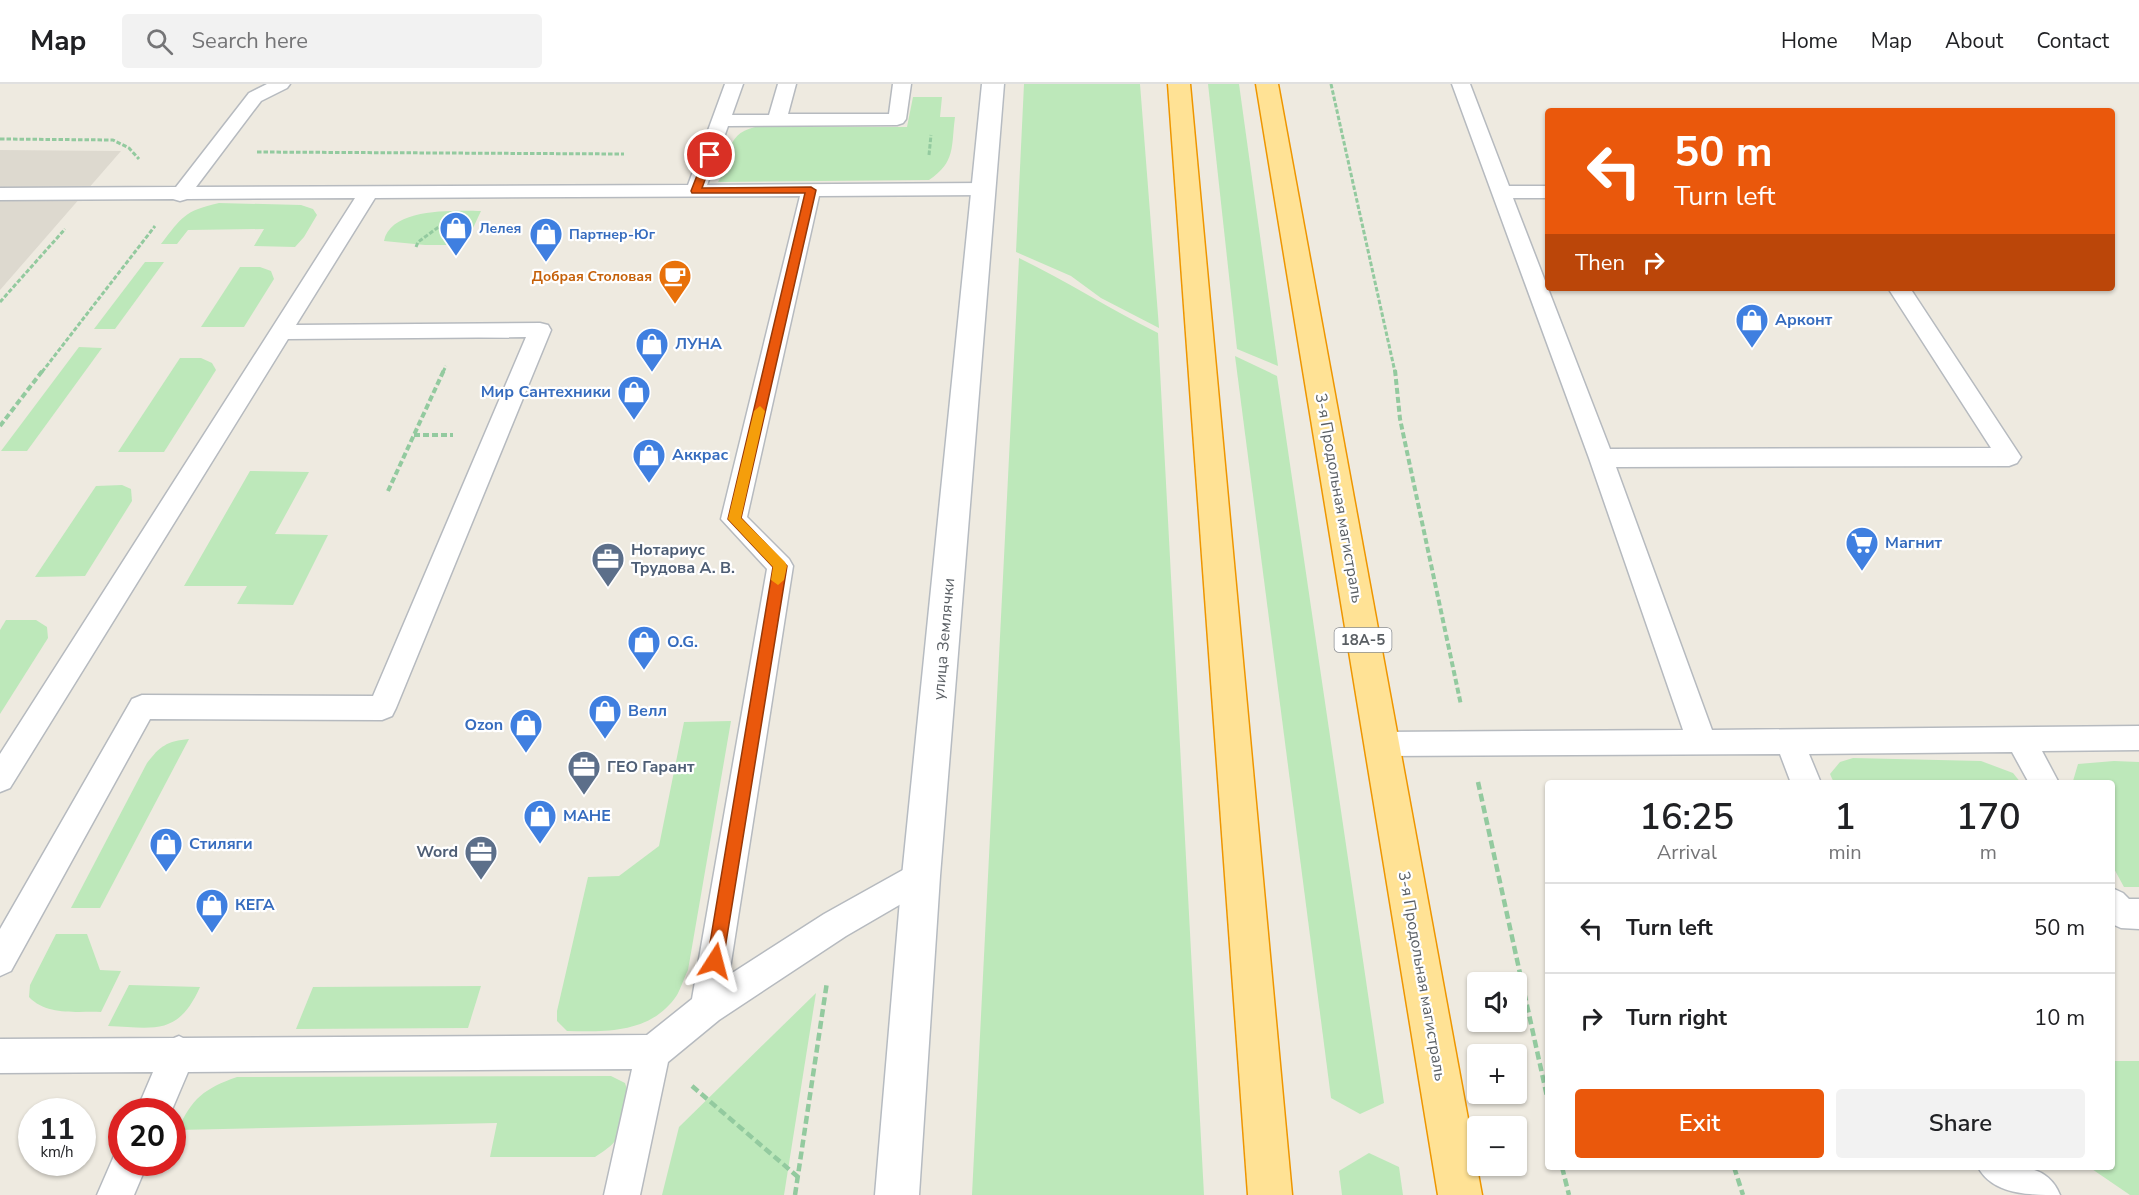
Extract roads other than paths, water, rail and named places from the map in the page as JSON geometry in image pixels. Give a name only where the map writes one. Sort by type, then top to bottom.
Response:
[{"type":"highway","points":[[1179,84],[1269,1195]]},
{"type":"highway","name":"3-я Продольная магистраль","points":[[1267,84],[1460,1195]]},
{"type":"main road","name":"улица Землячки","points":[[897,1195],[921,876],[993,84]]},
{"type":"lane","points":[[180,195],[255,97],[281,84]]},
{"type":"lane","points":[[696,191],[734,84]]},
{"type":"lane","points":[[777,120],[787,84]]},
{"type":"lane","points":[[722,121],[897,119],[902,84]]},
{"type":"lane","points":[[1461,84],[1601,458],[1702,743]]},
{"type":"lane","points":[[0,194],[180,195],[984,189]]},
{"type":"lane","points":[[707,1008],[780,566],[734,519],[811,190]]},
{"type":"lane","points":[[1500,192],[1545,192]]},
{"type":"lane","points":[[0,779],[368,193]]},
{"type":"lane","points":[[1601,458],[2009,457],[1901,291]]},
{"type":"lane","points":[[0,960],[142,707],[382,708],[540,330],[280,332]]},
{"type":"lane","points":[[1382,744],[2139,738]]},
{"type":"lane","points":[[2021,740],[2042,780]]},
{"type":"lane","points":[[1790,742],[1805,780]]},
{"type":"lane","points":[[622,1195],[653,1052],[707,1008],[835,925],[921,876]]},
{"type":"lane","points":[[2115,906],[2121,913],[2139,914]]},
{"type":"lane","points":[[0,1056],[179,1053],[653,1052]]},
{"type":"lane","points":[[159,1098],[179,1053]]},
{"type":"lane","points":[[2001,1170],[2042,1195]]},
{"type":"lane","points":[[115,1195],[124,1176]]},
{"type":"place","name":"Лелея","points":[[456,257]]},
{"type":"place","name":"Партнер-Юг","points":[[546,263]]},
{"type":"place","name":"Добрая Столовая","points":[[675,305]]},
{"type":"place","name":"Арконт","points":[[1752,349]]},
{"type":"place","name":"ЛУНА","points":[[652,373]]},
{"type":"place","name":"Мир Сантехники","points":[[634,421]]},
{"type":"place","name":"Аккрас","points":[[649,484]]},
{"type":"place","name":"Магнит","points":[[1862,572]]},
{"type":"place","name":"Нотариус Трудова А. В.","points":[[608,588]]},
{"type":"place","name":"O.G.","points":[[644,671]]},
{"type":"place","name":"Велл","points":[[605,740]]},
{"type":"place","name":"Ozon","points":[[526,754]]},
{"type":"place","name":"ГЕО Гарант","points":[[584,796]]},
{"type":"place","name":"МАНЕ","points":[[540,845]]},
{"type":"place","name":"Стиляги","points":[[166,873]]},
{"type":"place","name":"Word","points":[[481,881]]},
{"type":"place","name":"КЕГА","points":[[212,934]]}]
